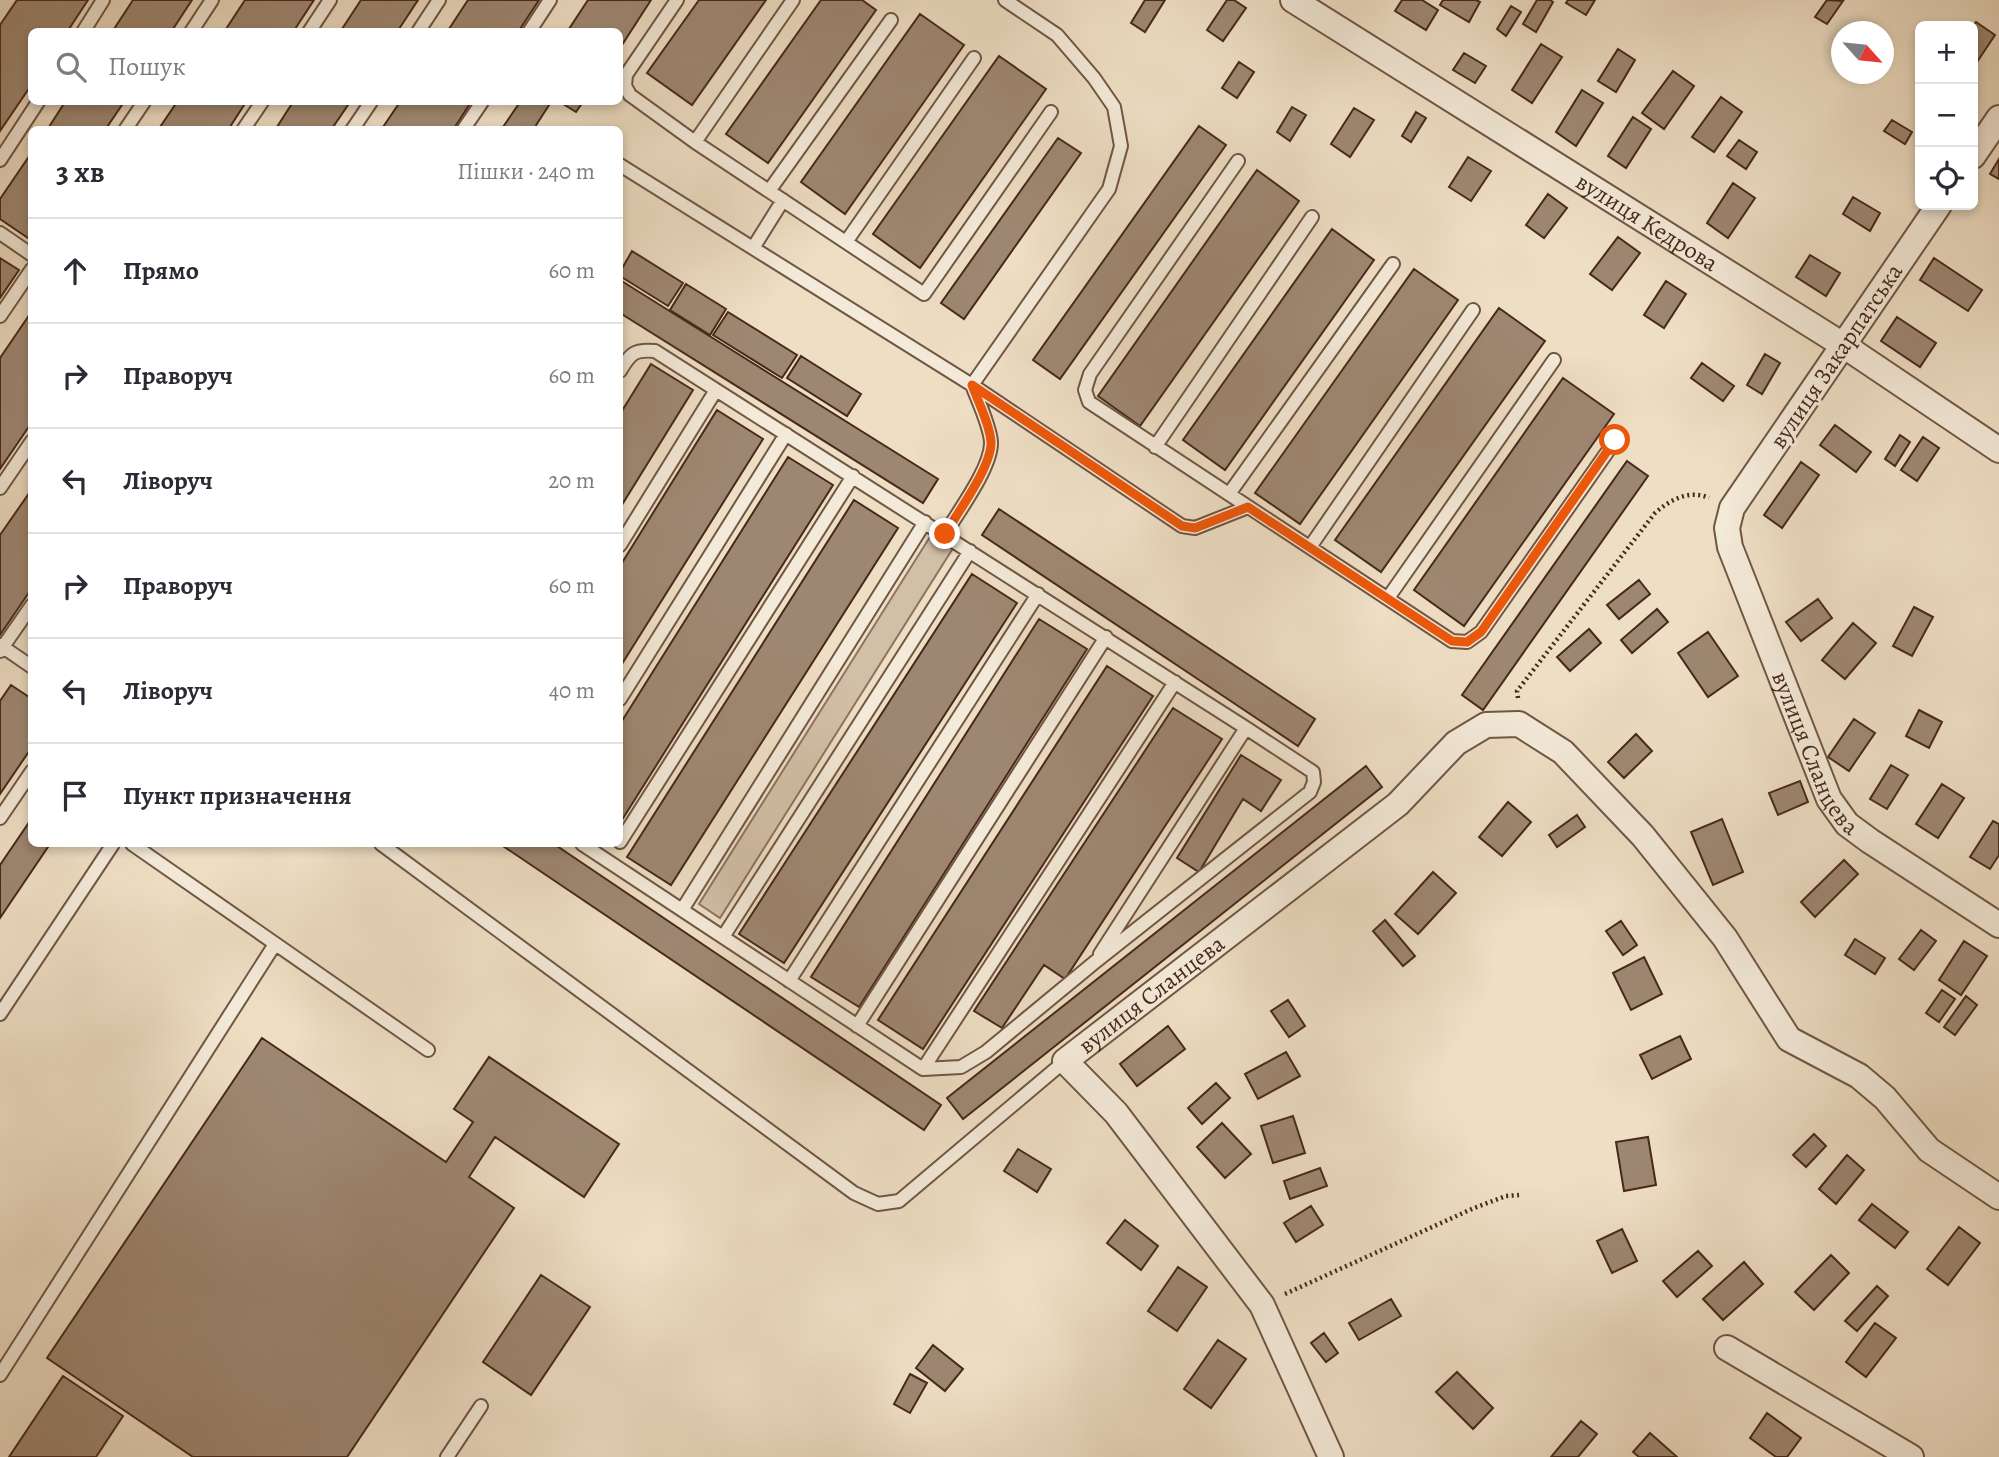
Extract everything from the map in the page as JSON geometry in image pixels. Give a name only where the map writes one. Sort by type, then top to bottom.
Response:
[{"type":"street","name":"вулиця Кедрова","points":[[1293,0],[1843,345],[1999,450]]},
{"type":"street","points":[[1978,149],[1999,118]]},
{"type":"street","name":"вулиця Закарпатська","points":[[1732,508],[1936,210]]},
{"type":"street","name":"вулиця Сланцева","points":[[1732,508],[1727,527],[1730,547],[1829,799],[1847,824],[1999,925]]},
{"type":"street","points":[[1519,724],[1563,752],[1643,836],[1725,938],[1789,1039],[1858,1076],[1885,1098],[1929,1150],[1999,1197]]},
{"type":"street","name":"вулиця Сланцева","points":[[1331,1457],[1262,1305],[1116,1113],[1065,1061],[1398,804],[1456,743],[1486,725],[1519,724]]},
{"type":"street","points":[[1727,1348],[1911,1457]]},
{"type":"lane","points":[[86,28],[103,0]]},
{"type":"lane","points":[[194,28],[212,0]]},
{"type":"lane","points":[[312,28],[330,0]]},
{"type":"lane","points":[[421,28],[439,0]]},
{"type":"lane","points":[[532,28],[550,0]]},
{"type":"lane","points":[[677,0],[626,75],[625,86],[630,95],[695,142],[923,294],[1051,112]]},
{"type":"lane","points":[[695,142],[793,0]]},
{"type":"lane","points":[[972,385],[1109,189],[1121,146],[1114,107],[1094,78],[1057,35],[1004,0]]},
{"type":"lane","points":[[769,191],[891,20]]},
{"type":"lane","points":[[846,242],[974,58]]},
{"type":"lane","points":[[0,160],[36,105]]},
{"type":"lane","points":[[128,126],[142,105]]},
{"type":"lane","points":[[246,126],[260,105]]},
{"type":"lane","points":[[355,126],[369,105]]},
{"type":"lane","points":[[466,126],[480,105]]},
{"type":"lane","points":[[1238,161],[1090,374],[1085,390],[1089,402],[1452,641],[1467,642],[1481,632],[1615,440]]},
{"type":"lane","points":[[623,167],[972,385],[1182,526],[1195,528],[1248,507]]},
{"type":"lane","points":[[753,248],[783,200]]},
{"type":"lane","points":[[1156,447],[1312,217]]},
{"type":"lane","points":[[0,233],[28,251]]},
{"type":"lane","points":[[1229,495],[1393,264]]},
{"type":"lane","points":[[0,316],[28,275]]},
{"type":"lane","points":[[1310,547],[1473,310]]},
{"type":"lane","points":[[587,847],[923,1069],[961,1067],[986,1052],[1310,792],[1314,782],[1313,772],[1246,728],[655,351],[641,349],[628,358],[623,366]]},
{"type":"lane","points":[[1388,598],[1554,360]]},
{"type":"lane","points":[[945,534],[985,467],[991,452],[991,439],[972,385]]},
{"type":"lane","points":[[623,540],[716,390]]},
{"type":"lane","points":[[623,694],[786,433]]},
{"type":"lane","points":[[0,488],[28,448]]},
{"type":"lane","points":[[623,837],[853,476]]},
{"type":"lane","points":[[682,910],[925,522]]},
{"type":"lane","points":[[723,937],[970,551]]},
{"type":"lane","points":[[789,981],[1038,594]]},
{"type":"lane","points":[[28,611],[1,648],[28,665]]},
{"type":"lane","points":[[857,1026],[1106,638]]},
{"type":"lane","points":[[923,1069],[1175,682]]},
{"type":"lane","points":[[1095,962],[1246,728]]},
{"type":"lane","points":[[0,818],[28,777]]},
{"type":"lane","points":[[0,1014],[111,847]]},
{"type":"lane","points":[[136,847],[428,1050]]},
{"type":"lane","points":[[385,847],[854,1193],[878,1204],[899,1201],[1065,1061]]},
{"type":"lane","points":[[608,861],[617,847]]},
{"type":"lane","points":[[0,1374],[275,944]]},
{"type":"lane","points":[[447,1457],[481,1406]]},
{"type":"path","points":[[1519,724],[1517,691],[1655,513],[1669,502],[1687,496],[1702,495]]},
{"type":"path","points":[[1262,1305],[1474,1208],[1506,1196],[1519,1195]]},
{"type":"shaded area","points":[[933,532],[955,545],[720,918],[699,904]]},
{"type":"building","points":[[17,0],[88,0],[70,28],[28,28],[28,90],[0,131],[0,25]]},
{"type":"building","points":[[133,0],[192,0],[174,28],[115,28]]},
{"type":"building","points":[[245,0],[314,0],[296,28],[227,28]]},
{"type":"building","points":[[361,0],[418,0],[400,28],[343,28]]},
{"type":"building","points":[[468,0],[539,0],[521,28],[450,28]]},
{"type":"building","points":[[588,0],[651,0],[623,43],[623,28],[570,28]]},
{"type":"building","points":[[699,0],[766,0],[692,105],[647,73]]},
{"type":"building","points":[[821,0],[862,0],[876,10],[768,163],[726,134]]},
{"type":"building","points":[[1145,0],[1165,0],[1145,32],[1131,23]]},
{"type":"building","points":[[1227,0],[1234,0],[1246,8],[1223,41],[1207,30]]},
{"type":"building","points":[[1402,0],[1422,0],[1438,10],[1426,30],[1395,11]]},
{"type":"building","points":[[1443,0],[1480,2],[1469,22],[1440,5]]},
{"type":"building","points":[[1537,0],[1553,2],[1536,32],[1523,24]]},
{"type":"building","points":[[1568,0],[1595,0],[1586,15],[1566,3]]},
{"type":"building","points":[[1827,0],[1843,1],[1827,24],[1815,17]]},
{"type":"building","points":[[1511,6],[1521,12],[1506,36],[1497,29]]},
{"type":"building","points":[[920,14],[964,45],[845,214],[801,182]]},
{"type":"building","points":[[1978,23],[1995,35],[1978,60]]},
{"type":"building","points":[[1541,44],[1562,57],[1532,103],[1512,90]]},
{"type":"building","points":[[1618,49],[1635,60],[1616,92],[1598,81]]},
{"type":"building","points":[[1464,53],[1486,66],[1475,83],[1453,70]]},
{"type":"building","points":[[999,56],[1046,89],[920,268],[873,234]]},
{"type":"building","points":[[1239,62],[1254,72],[1237,98],[1222,88]]},
{"type":"building","points":[[1673,71],[1694,86],[1664,129],[1642,113]]},
{"type":"building","points":[[1582,90],[1603,103],[1576,146],[1556,132]]},
{"type":"building","points":[[1721,97],[1742,112],[1714,152],[1692,137]]},
{"type":"building","points":[[63,105],[122,105],[108,126],[50,126]]},
{"type":"building","points":[[175,105],[244,105],[231,126],[161,126]]},
{"type":"building","points":[[291,105],[348,105],[334,126],[278,126]]},
{"type":"building","points":[[398,105],[469,105],[456,126],[384,126]]},
{"type":"building","points":[[518,105],[549,105],[536,126],[504,126]]},
{"type":"building","points":[[565,105],[581,105],[576,112]]},
{"type":"building","points":[[1292,107],[1306,115],[1290,141],[1277,132]]},
{"type":"building","points":[[1354,108],[1374,120],[1350,157],[1331,144]]},
{"type":"building","points":[[1416,112],[1426,118],[1411,142],[1402,136]]},
{"type":"building","points":[[1633,117],[1651,129],[1626,168],[1608,156]]},
{"type":"building","points":[[1892,120],[1912,132],[1905,144],[1884,131]]},
{"type":"building","points":[[1199,126],[1226,145],[1060,379],[1033,360]]},
{"type":"building","points":[[1058,138],[1081,153],[964,319],[941,303]]},
{"type":"building","points":[[1739,140],[1757,152],[1746,169],[1727,156]]},
{"type":"building","points":[[1468,157],[1491,171],[1471,201],[1449,187]]},
{"type":"building","points":[[28,158],[28,238],[0,219],[0,199]]},
{"type":"building","points":[[1999,159],[1999,179],[1990,174]]},
{"type":"building","points":[[1257,170],[1299,201],[1140,426],[1098,396]]},
{"type":"building","points":[[1733,183],[1755,198],[1728,238],[1707,223]]},
{"type":"building","points":[[1548,194],[1567,208],[1544,238],[1526,225]]},
{"type":"building","points":[[1853,197],[1880,213],[1870,231],[1843,214]]},
{"type":"building","points":[[1332,229],[1374,260],[1225,470],[1183,440]]},
{"type":"building","points":[[1618,237],[1640,253],[1612,290],[1590,274]]},
{"type":"building","points":[[632,251],[683,283],[668,306],[623,278],[623,267]]},
{"type":"building","points":[[1810,255],[1840,273],[1826,296],[1796,277]]},
{"type":"building","points":[[0,258],[19,270],[0,298]]},
{"type":"building","points":[[1934,258],[1982,290],[1968,311],[1920,280]]},
{"type":"building","points":[[1414,269],[1458,300],[1300,524],[1255,493]]},
{"type":"building","points":[[1666,281],[1686,294],[1664,328],[1644,315]]},
{"type":"building","points":[[623,282],[938,479],[923,503],[623,315]]},
{"type":"building","points":[[686,284],[726,309],[710,335],[670,310]]},
{"type":"building","points":[[1499,308],[1545,341],[1381,572],[1335,540]]},
{"type":"building","points":[[728,312],[797,355],[782,378],[713,335]]},
{"type":"building","points":[[28,317],[28,428],[0,469],[0,358]]},
{"type":"building","points":[[1897,317],[1936,343],[1920,367],[1881,341]]},
{"type":"building","points":[[1765,354],[1780,363],[1762,394],[1747,385]]},
{"type":"building","points":[[801,356],[861,394],[847,416],[787,378]]},
{"type":"building","points":[[1702,363],[1734,386],[1723,401],[1691,378]]},
{"type":"building","points":[[651,364],[693,390],[623,503],[623,409]]},
{"type":"building","points":[[1563,378],[1614,414],[1464,626],[1414,590]]},
{"type":"building","points":[[717,410],[763,439],[623,662],[623,561]]},
{"type":"building","points":[[1835,425],[1871,452],[1856,472],[1820,445]]},
{"type":"building","points":[[1900,435],[1910,442],[1895,466],[1885,459]]},
{"type":"building","points":[[1923,437],[1939,448],[1917,481],[1901,470]]},
{"type":"building","points":[[788,457],[833,485],[623,818],[623,719]]},
{"type":"building","points":[[1627,461],[1648,476],[1483,710],[1462,695]]},
{"type":"building","points":[[1801,462],[1819,475],[1782,528],[1764,515]]},
{"type":"building","points":[[28,495],[28,594],[0,635],[0,535]]},
{"type":"building","points":[[854,500],[898,528],[671,885],[627,857]]},
{"type":"building","points":[[999,509],[1315,719],[1298,746],[982,535]]},
{"type":"building","points":[[972,574],[1017,603],[784,963],[739,934]]},
{"type":"building","points":[[1639,580],[1650,594],[1619,619],[1607,605]]},
{"type":"building","points":[[1818,599],[1832,618],[1801,641],[1786,622]]},
{"type":"building","points":[[1914,607],[1933,617],[1912,656],[1893,646]]},
{"type":"building","points":[[1657,609],[1668,622],[1632,653],[1621,640]]},
{"type":"building","points":[[1039,619],[1087,649],[859,1007],[811,977]]},
{"type":"building","points":[[1853,623],[1876,643],[1845,679],[1822,660]]},
{"type":"building","points":[[1589,629],[1601,643],[1570,671],[1557,657]]},
{"type":"building","points":[[1708,632],[1738,676],[1708,697],[1678,653]]},
{"type":"building","points":[[1107,666],[1153,696],[923,1049],[878,1020]]},
{"type":"building","points":[[11,685],[28,696],[28,753],[0,794],[0,701]]},
{"type":"building","points":[[1173,708],[1222,739],[1065,979],[1044,965],[1002,1028],[974,1011]]},
{"type":"building","points":[[1919,710],[1942,722],[1929,748],[1906,736]]},
{"type":"building","points":[[1854,719],[1875,733],[1849,771],[1828,757]]},
{"type":"building","points":[[1636,734],[1652,751],[1624,778],[1608,762]]},
{"type":"building","points":[[1241,755],[1281,780],[1261,811],[1243,799],[1199,872],[1177,858]]},
{"type":"building","points":[[1891,765],[1908,775],[1887,809],[1870,799]]},
{"type":"building","points":[[1366,766],[1382,787],[963,1119],[947,1098]]},
{"type":"building","points":[[1800,781],[1808,802],[1778,815],[1769,793]]},
{"type":"building","points":[[1942,784],[1964,798],[1938,838],[1916,824]]},
{"type":"building","points":[[1508,802],[1531,822],[1502,856],[1479,837]]},
{"type":"building","points":[[1577,815],[1585,827],[1557,847],[1549,835]]},
{"type":"building","points":[[1722,819],[1743,872],[1713,885],[1691,832]]},
{"type":"building","points":[[1993,821],[1999,824],[1999,855],[1990,869],[1970,857]]},
{"type":"building","points":[[28,824],[28,847],[48,847],[0,918],[0,865]]},
{"type":"building","points":[[504,847],[558,847],[941,1105],[924,1130]]},
{"type":"building","points":[[1844,860],[1858,874],[1815,917],[1801,902]]},
{"type":"building","points":[[1433,872],[1456,893],[1418,934],[1395,914]]},
{"type":"building","points":[[1385,920],[1415,956],[1403,966],[1373,931]]},
{"type":"building","points":[[1621,921],[1637,945],[1623,955],[1606,931]]},
{"type":"building","points":[[1921,930],[1936,941],[1914,970],[1899,959]]},
{"type":"building","points":[[1855,939],[1885,958],[1875,974],[1845,955]]},
{"type":"building","points":[[1964,941],[1987,956],[1961,995],[1939,980]]},
{"type":"building","points":[[1644,957],[1662,994],[1631,1010],[1613,973]]},
{"type":"building","points":[[1942,990],[1955,999],[1939,1022],[1926,1013]]},
{"type":"building","points":[[1966,996],[1977,1005],[1955,1035],[1944,1027]]},
{"type":"building","points":[[1288,1000],[1305,1026],[1289,1037],[1271,1011]]},
{"type":"building","points":[[1168,1026],[1185,1049],[1137,1086],[1120,1064]]},
{"type":"building","points":[[1680,1036],[1691,1059],[1652,1079],[1640,1055]]},
{"type":"building","points":[[262,1038],[446,1162],[473,1122],[454,1109],[489,1057],[619,1144],[584,1197],[495,1137],[469,1177],[514,1208],[347,1457],[193,1457],[47,1358]]},
{"type":"building","points":[[1286,1052],[1300,1076],[1258,1099],[1245,1074]]},
{"type":"building","points":[[1216,1083],[1230,1098],[1202,1124],[1188,1108]]},
{"type":"building","points":[[1293,1116],[1305,1153],[1273,1163],[1261,1126]]},
{"type":"building","points":[[1222,1123],[1251,1154],[1225,1178],[1197,1147]]},
{"type":"building","points":[[1814,1134],[1826,1146],[1806,1167],[1793,1155]]},
{"type":"building","points":[[1648,1137],[1656,1185],[1624,1191],[1616,1142]]},
{"type":"building","points":[[1018,1149],[1051,1169],[1037,1192],[1004,1171]]},
{"type":"building","points":[[1847,1155],[1864,1170],[1836,1204],[1819,1189]]},
{"type":"building","points":[[1320,1168],[1327,1186],[1290,1199],[1284,1181]]},
{"type":"building","points":[[1872,1204],[1908,1232],[1895,1248],[1859,1220]]},
{"type":"building","points":[[1311,1206],[1323,1225],[1296,1242],[1284,1223]]},
{"type":"building","points":[[1125,1220],[1158,1246],[1141,1270],[1107,1243]]},
{"type":"building","points":[[1959,1227],[1980,1243],[1948,1285],[1927,1269]]},
{"type":"building","points":[[1622,1229],[1637,1261],[1612,1273],[1597,1241]]},
{"type":"building","points":[[1698,1251],[1712,1266],[1677,1297],[1663,1281]]},
{"type":"building","points":[[1831,1255],[1849,1273],[1814,1310],[1795,1292]]},
{"type":"building","points":[[1744,1262],[1763,1284],[1723,1320],[1703,1299]]},
{"type":"building","points":[[1178,1267],[1207,1287],[1177,1331],[1148,1311]]},
{"type":"building","points":[[541,1275],[590,1307],[531,1395],[483,1362]]},
{"type":"building","points":[[1877,1286],[1888,1296],[1857,1331],[1845,1321]]},
{"type":"building","points":[[1391,1299],[1401,1316],[1359,1340],[1349,1323]]},
{"type":"building","points":[[1875,1323],[1896,1338],[1866,1377],[1846,1362]]},
{"type":"building","points":[[1324,1333],[1338,1353],[1326,1362],[1311,1343]]},
{"type":"building","points":[[1218,1340],[1246,1359],[1211,1408],[1184,1389]]},
{"type":"building","points":[[933,1345],[963,1369],[945,1391],[916,1368]]},
{"type":"building","points":[[1457,1372],[1493,1408],[1473,1429],[1436,1392]]},
{"type":"building","points":[[910,1374],[927,1383],[910,1413],[894,1404]]},
{"type":"building","points":[[63,1376],[123,1416],[96,1457],[9,1457]]},
{"type":"building","points":[[1767,1413],[1801,1438],[1787,1457],[1776,1457],[1750,1438]]},
{"type":"building","points":[[1581,1421],[1597,1434],[1578,1457],[1551,1457]]},
{"type":"building","points":[[1650,1433],[1677,1457],[1639,1457],[1633,1452]]},
{"type":"route","points":[[945,534],[985,467],[991,452],[991,439],[972,385],[1170,520],[1195,528],[1248,507],[1452,641],[1467,642],[1481,632],[1615,440]]}]
